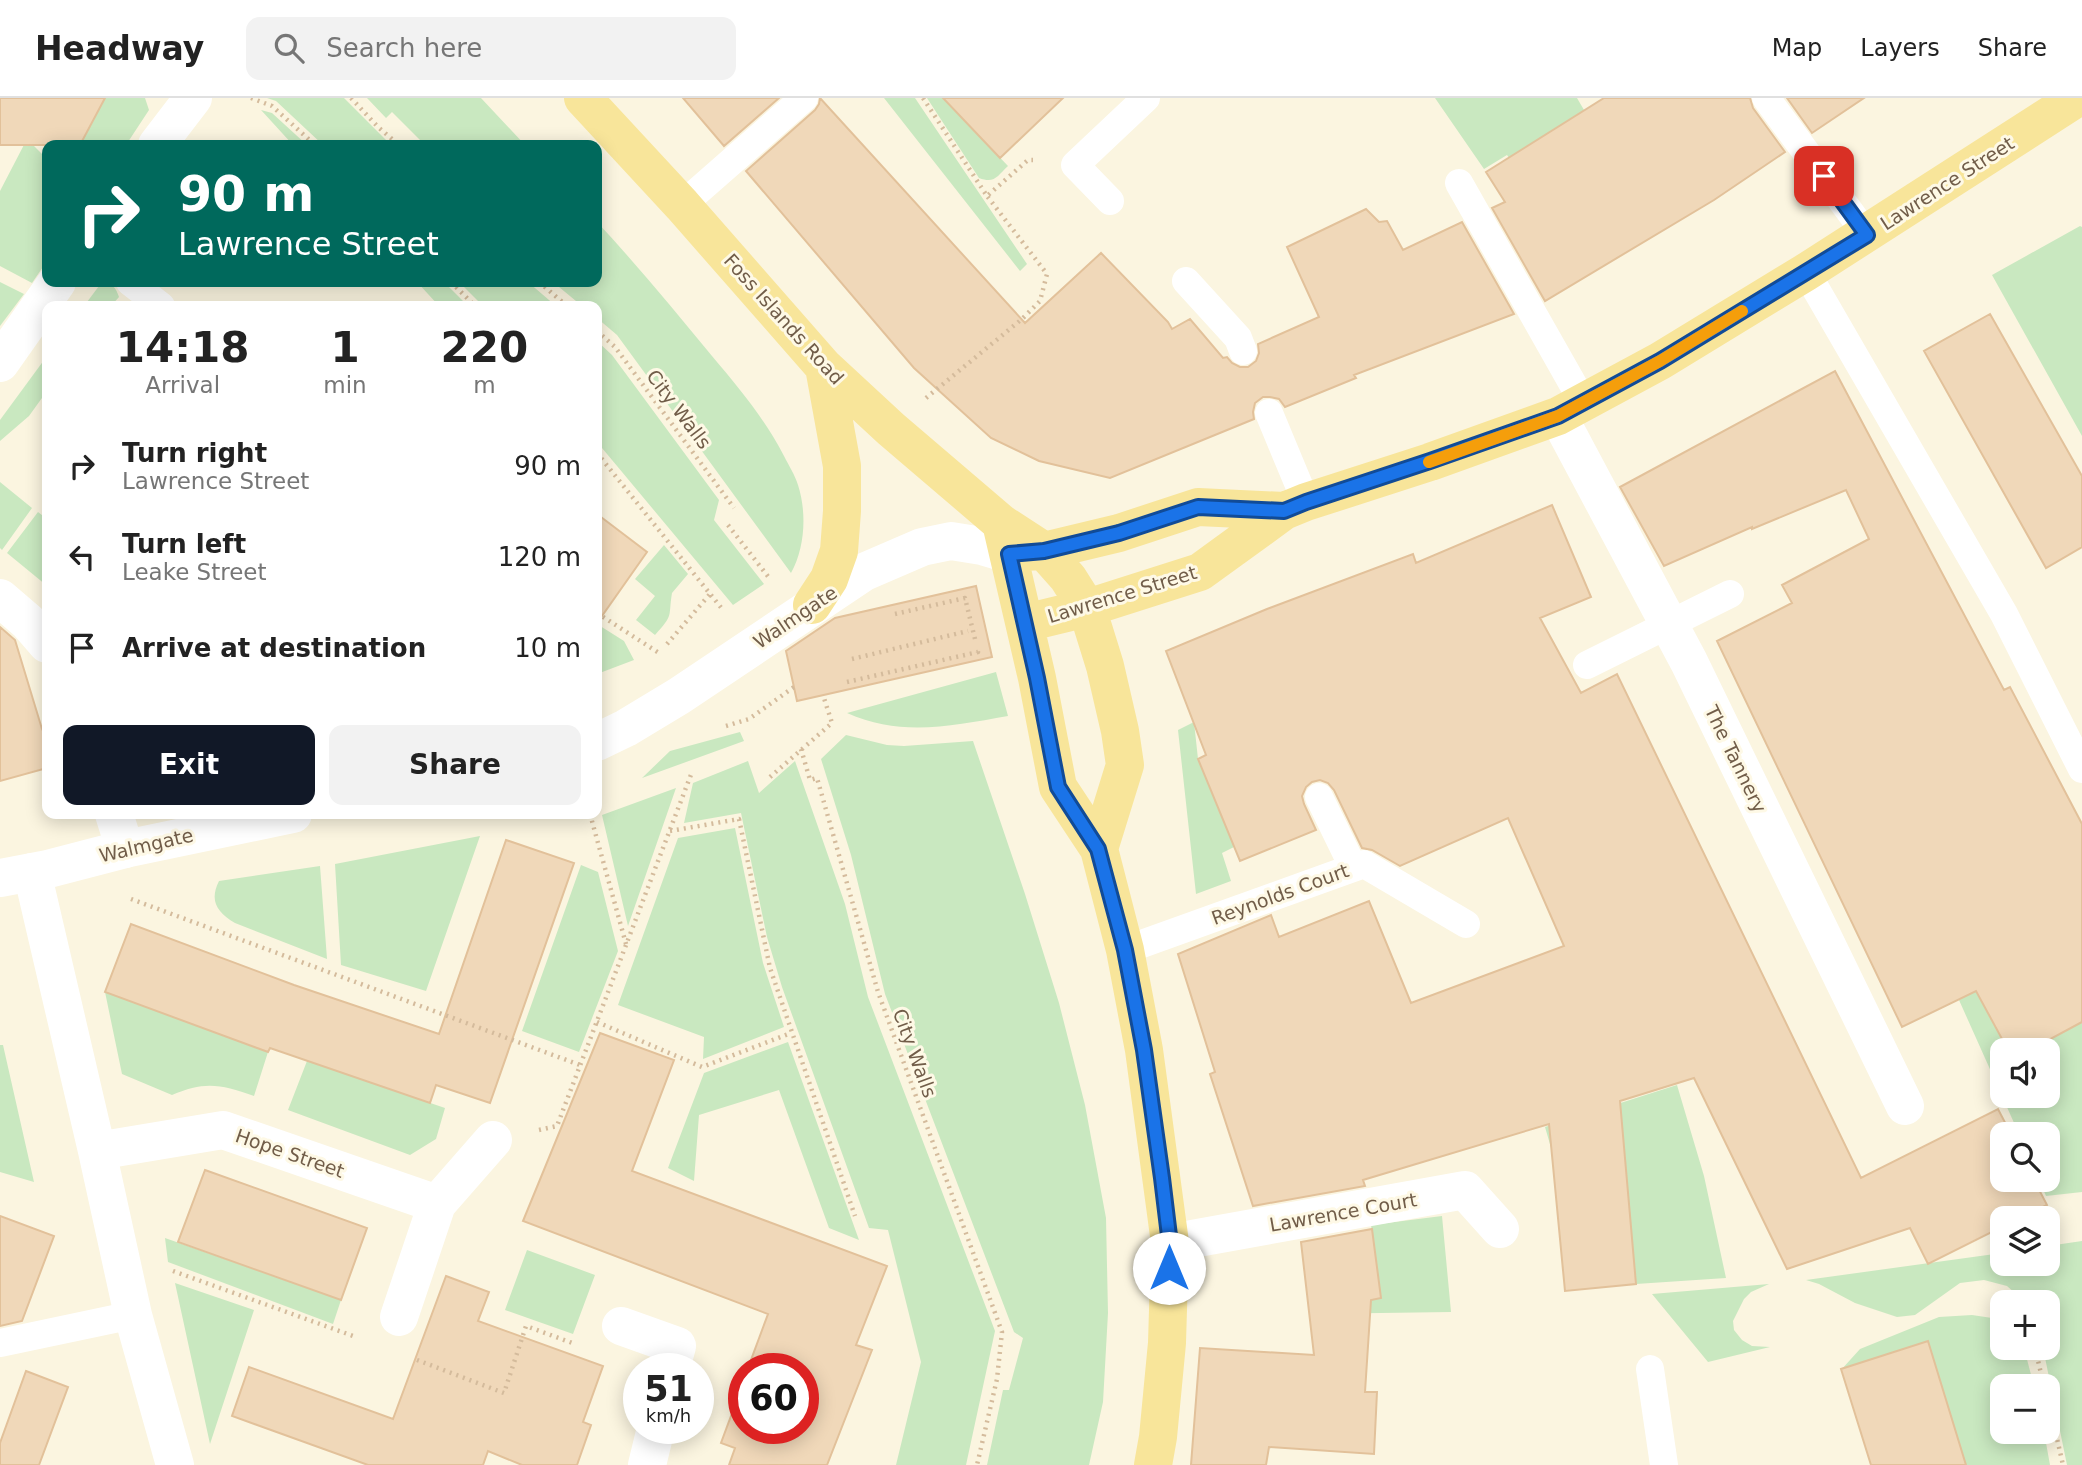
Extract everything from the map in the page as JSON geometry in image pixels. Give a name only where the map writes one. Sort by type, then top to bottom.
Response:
[{"type":"main road","name":"Foss Islands Road","points":[[583,98],[682,205],[824,367],[1018,542],[1068,578],[1087,608],[1105,666],[1125,765],[1098,849]]},
{"type":"main road","name":"Lawrence Street","points":[[1025,623],[1087,608],[1200,572],[1295,506],[1430,461],[1570,409],[1660,361],[1867,235],[2077,98]]},
{"type":"main road","points":[[812,605],[829,579],[839,551],[842,511],[842,466],[824,367]]},
{"type":"main road","name":"Lawrence Street","points":[[1018,542],[1119,533],[1198,507],[1295,506]]},
{"type":"main road","points":[[1018,542],[1025,623],[1058,787],[1098,849],[1125,950],[1144,1050],[1170,1244],[1167,1343],[1153,1465]]},
{"type":"street","points":[[161,140],[193,98]]},
{"type":"street","points":[[0,363],[42,303]]},
{"type":"street","name":"The Tannery","points":[[1570,409],[1668,624],[1905,1106]]},
{"type":"street","name":"Walmgate","points":[[602,740],[679,695],[864,572],[922,547],[951,541],[982,546],[1018,542]]},
{"type":"street","points":[[0,598],[42,638]]},
{"type":"street","name":"Walmgate","points":[[16,875],[119,831],[242,819]]},
{"type":"street","points":[[16,875],[97,1151],[133,1315],[175,1465]]},
{"type":"street","name":"Hope Street","points":[[97,1151],[223,1130],[437,1204]]},
{"type":"street","points":[[394,1333],[437,1204],[493,1140]]},
{"type":"street","name":"Lawrence Court","points":[[1170,1244],[1465,1190],[1500,1229]]},
{"type":"street","points":[[621,1325],[677,1346],[675,1353]]},
{"type":"street","points":[[647,1465],[652,1444]]},
{"type":"lane","points":[[682,205],[804,98]]},
{"type":"lane","points":[[1110,201],[1075,165],[1146,98]]},
{"type":"lane","points":[[1766,98],[1867,235]]},
{"type":"lane","points":[[1459,183],[1570,409]]},
{"type":"lane","points":[[1806,272],[2004,614],[2082,769]]},
{"type":"lane","points":[[1186,281],[1238,338],[1243,351]]},
{"type":"lane","points":[[136,287],[155,301]]},
{"type":"lane","points":[[1269,413],[1295,506]]},
{"type":"lane","points":[[1587,665],[1730,594]]},
{"type":"lane","points":[[1319,797],[1353,867]]},
{"type":"lane","name":"Reynolds Court","points":[[1125,950],[1364,864],[1466,924]]},
{"type":"lane","points":[[0,1343],[133,1315]]},
{"type":"lane","points":[[1650,1369],[1664,1465]]},
{"type":"path","points":[[251,98],[272,106],[310,140]]},
{"type":"path","points":[[351,98],[393,140]]},
{"type":"path","points":[[891,429],[1022,319],[1040,301],[1047,274],[987,196],[923,98]]},
{"type":"path","points":[[987,196],[1028,160],[1075,165]]},
{"type":"path","points":[[456,287],[470,301]]},
{"type":"path","points":[[545,287],[561,301]]},
{"type":"path","name":"City Walls","points":[[602,335],[615,347],[734,508]]},
{"type":"path","points":[[602,459],[725,612]]},
{"type":"path","points":[[727,525],[777,588]]},
{"type":"path","points":[[602,615],[659,653],[710,594]]},
{"type":"path","points":[[847,682],[978,652],[965,598],[942,602]]},
{"type":"path","points":[[852,659],[968,631]]},
{"type":"path","points":[[714,729],[749,719],[794,687]]},
{"type":"path","points":[[770,777],[832,723],[823,695]]},
{"type":"path","name":"City Walls","points":[[801,749],[810,780],[817,778],[878,992],[1002,1332],[998,1379],[977,1465]]},
{"type":"path","points":[[493,1140],[557,1126],[692,772]]},
{"type":"path","points":[[591,819],[626,945]]},
{"type":"path","points":[[670,831],[739,819],[770,968],[855,1216]]},
{"type":"path","points":[[126,897],[580,1065]]},
{"type":"path","points":[[597,1022],[702,1067],[791,1033]]},
{"type":"path","points":[[120,1251],[394,1333],[504,1393],[526,1326],[607,1354],[621,1325]]},
{"type":"path","points":[[2058,1444],[2063,1465]]},
{"type":"green space","points":[[103,98],[145,98],[149,110],[129,140],[42,142],[31,131]]},
{"type":"green space","points":[[267,98],[344,98],[386,140],[318,140],[276,101]]},
{"type":"green space","points":[[367,98],[481,98],[520,140],[420,140],[392,112],[386,118]]},
{"type":"green space","points":[[884,98],[915,98],[1027,264],[1020,271]]},
{"type":"green space","points":[[927,98],[943,98],[1008,166],[992,179],[979,178]]},
{"type":"green space","points":[[1435,98],[1577,98],[1584,110],[1557,128],[1540,204],[1507,155],[1484,169]]},
{"type":"green space","points":[[261,110],[272,113],[302,140],[288,140]]},
{"type":"green space","points":[[27,139],[42,154],[42,268],[32,283],[0,266],[0,191]]},
{"type":"green space","points":[[2082,227],[2082,436],[1992,275]]},
{"type":"green space","points":[[602,228],[732,380],[777,442],[797,481],[803,507],[802,542],[791,573],[617,335],[602,322],[602,301],[576,301],[559,287],[602,287]]},
{"type":"green space","points":[[0,282],[24,294],[0,326]]},
{"type":"green space","points":[[98,287],[114,287],[119,297],[115,301],[88,301]]},
{"type":"green space","points":[[422,287],[449,287],[463,301],[434,301]]},
{"type":"green space","points":[[464,287],[534,287],[550,301],[478,301]]},
{"type":"green space","points":[[602,346],[612,355],[719,500],[714,520],[764,584],[733,605],[602,448]]},
{"type":"green space","points":[[42,363],[42,398],[29,416],[0,441],[0,420]]},
{"type":"green space","points":[[0,482],[32,508],[2,550],[0,548]]},
{"type":"green space","points":[[38,512],[42,515],[42,582],[7,553]]},
{"type":"green space","points":[[664,545],[688,574],[672,593],[669,616],[655,635],[636,620],[655,596],[635,579]]},
{"type":"green space","points":[[602,627],[624,641],[634,660],[602,672]]},
{"type":"green space","points":[[996,672],[1008,716],[946,726],[907,727],[887,725],[847,713]]},
{"type":"green space","points":[[1194,722],[1198,759],[1234,847],[1222,853],[1231,881],[1196,894],[1178,730]]},
{"type":"green space","points":[[740,732],[744,741],[642,778],[670,751]]},
{"type":"green space","points":[[846,735],[887,745],[904,746],[973,741],[1025,894],[1059,1003],[1085,1105],[1106,1218],[1108,1313],[1103,1402],[1089,1465],[987,1465],[1003,1390],[1009,1390],[1023,1338],[1014,1332],[885,994],[851,855],[821,759]]},
{"type":"green space","points":[[748,761],[759,793],[795,761],[845,904],[868,997],[995,1331],[966,1465],[896,1465],[921,1362],[888,1230],[869,1228],[782,987],[767,937],[741,813],[684,823],[693,783]]},
{"type":"green space","points":[[676,788],[628,926],[602,815]]},
{"type":"green space","points":[[735,828],[763,963],[784,1027],[703,1059],[704,1037],[618,1005],[678,838]]},
{"type":"green space","points":[[480,836],[426,991],[341,965],[335,864]]},
{"type":"green space","points":[[581,865],[598,872],[618,951],[579,1052],[522,1031]]},
{"type":"green space","points":[[320,866],[327,959],[235,923],[216,905],[215,894],[219,881]]},
{"type":"green space","points":[[1975,990],[2001,1038],[1990,1038],[1990,1069],[1959,1000]]},
{"type":"green space","points":[[105,992],[268,1052],[254,1096],[213,1086],[203,1086],[172,1095],[122,1074]]},
{"type":"green space","points":[[2082,1022],[2082,1192],[2046,1196],[2044,1192],[2060,1192],[2060,1122],[2014,1122],[2007,1108],[2060,1108],[2060,1038],[2052,1038]]},
{"type":"green space","points":[[788,1042],[859,1240],[829,1228],[779,1090],[699,1115],[694,1181],[668,1168],[704,1073]]},
{"type":"green space","points":[[0,1045],[3,1045],[34,1182],[0,1172]]},
{"type":"green space","points":[[307,1061],[445,1108],[436,1139],[410,1155],[288,1110]]},
{"type":"green space","points":[[1677,1085],[1704,1176],[1726,1278],[1636,1284],[1624,1144],[1552,1151],[1545,1127]]},
{"type":"green space","points":[[1442,1216],[1451,1312],[1311,1314],[1308,1307],[1380,1298],[1371,1225]]},
{"type":"green space","points":[[165,1238],[341,1300],[333,1324],[168,1262]]},
{"type":"green space","points":[[2082,1241],[2082,1465],[2067,1465],[2060,1431],[2060,1374],[2048,1374],[2045,1360],[2060,1360],[2060,1290],[2012,1290],[2007,1286],[1984,1280],[1960,1283],[1915,1315],[1897,1317],[1855,1303],[1806,1280],[1990,1255],[1990,1276],[2060,1276],[2060,1244]]},
{"type":"green space","points":[[527,1250],[595,1275],[573,1334],[505,1310]]},
{"type":"green space","points":[[175,1283],[254,1310],[210,1444]]},
{"type":"green space","points":[[1769,1284],[1751,1292],[1744,1299],[1733,1321],[1734,1330],[1742,1340],[1752,1346],[1770,1347],[1708,1362],[1652,1294]]},
{"type":"green space","points":[[1972,1315],[1990,1318],[1990,1360],[2027,1360],[2031,1374],[1990,1374],[1990,1444],[2046,1444],[2050,1465],[1966,1465],[1927,1342],[1841,1370],[1860,1349],[1939,1317]]},
{"type":"building","points":[[0,98],[105,98],[83,140],[42,140],[42,145],[0,145]]},
{"type":"building","points":[[683,98],[779,98],[724,146]]},
{"type":"building","points":[[820,98],[1025,323],[1101,253],[1172,329],[1190,319],[1223,358],[1227,357],[1240,367],[1248,367],[1256,361],[1258,344],[1319,317],[1287,247],[1366,209],[1379,222],[1387,221],[1403,250],[1462,222],[1514,314],[1354,375],[1356,378],[1285,407],[1279,399],[1263,397],[1255,403],[1254,419],[1110,478],[1039,461],[991,438],[914,368],[746,171],[815,110]]},
{"type":"building","points":[[943,98],[1063,98],[1000,158]]},
{"type":"building","points":[[1604,98],[1750,98],[1753,108],[1785,152],[1714,200],[1545,301],[1492,208],[1505,202],[1486,172]]},
{"type":"building","points":[[1787,98],[1864,98],[1812,133]]},
{"type":"building","points":[[1990,314],[2082,476],[2082,547],[2046,568],[1924,351]]},
{"type":"building","points":[[1835,371],[2004,690],[2010,687],[2082,824],[2082,1022],[2052,1038],[2001,1038],[1976,991],[1902,1027],[1717,641],[1792,603],[1782,585],[1869,539],[1846,490],[1664,566],[1620,487]]},
{"type":"building","points":[[1552,505],[1591,597],[1540,618],[1581,693],[1617,674],[1861,1178],[1998,1109],[2005,1122],[1990,1122],[1990,1192],[2040,1192],[2047,1205],[1990,1206],[1990,1233],[1928,1264],[1910,1228],[1787,1269],[1694,1078],[1620,1101],[1636,1284],[1565,1291],[1549,1124],[1363,1180],[1365,1186],[1253,1206],[1210,1074],[1215,1072],[1178,954],[1271,915],[1279,937],[1369,901],[1411,1003],[1564,946],[1508,818],[1400,866],[1372,850],[1362,848],[1334,790],[1328,783],[1320,780],[1306,787],[1302,796],[1316,830],[1240,861],[1198,759],[1206,755],[1166,651],[1267,609],[1413,554],[1416,563]]},
{"type":"building","points":[[602,518],[647,552],[602,616]]},
{"type":"building","points":[[976,586],[992,657],[797,701],[786,651],[835,618]]},
{"type":"building","points":[[0,627],[15,640],[42,729],[42,769],[0,781]]},
{"type":"building","points":[[506,840],[574,863],[490,1103],[436,1085],[430,1103],[270,1048],[268,1052],[105,992],[131,924],[294,985],[439,1034]]},
{"type":"building","points":[[600,1033],[674,1060],[632,1171],[887,1266],[856,1345],[872,1350],[827,1465],[729,1465],[735,1448],[721,1443],[728,1424],[728,1444],[819,1444],[819,1353],[754,1353],[768,1314],[523,1221]]},
{"type":"building","points":[[205,1170],[367,1228],[341,1300],[178,1242]]},
{"type":"building","points":[[0,1216],[54,1236],[22,1321],[0,1326]]},
{"type":"building","points":[[1372,1229],[1381,1298],[1371,1300],[1365,1392],[1377,1392],[1374,1454],[1269,1447],[1266,1465],[1191,1465],[1200,1348],[1314,1355],[1301,1242]]},
{"type":"building","points":[[446,1276],[489,1292],[478,1321],[603,1366],[583,1422],[591,1425],[577,1465],[522,1465],[488,1451],[483,1465],[368,1465],[232,1416],[249,1367],[393,1419]]},
{"type":"building","points":[[1928,1341],[1966,1465],[1871,1465],[1841,1369]]},
{"type":"building","points":[[26,1371],[68,1387],[39,1465],[0,1465],[0,1443]]},
{"type":"slow traffic","points":[[1429,462],[1558,416],[1660,361],[1742,311]]},
{"type":"route","points":[[1169,1268],[1170,1244],[1162,1178],[1144,1050],[1125,950],[1098,849],[1058,787],[1009,554],[1044,551],[1119,533],[1198,507],[1284,511],[1558,416],[1660,361],[1867,235],[1824,176]]}]
